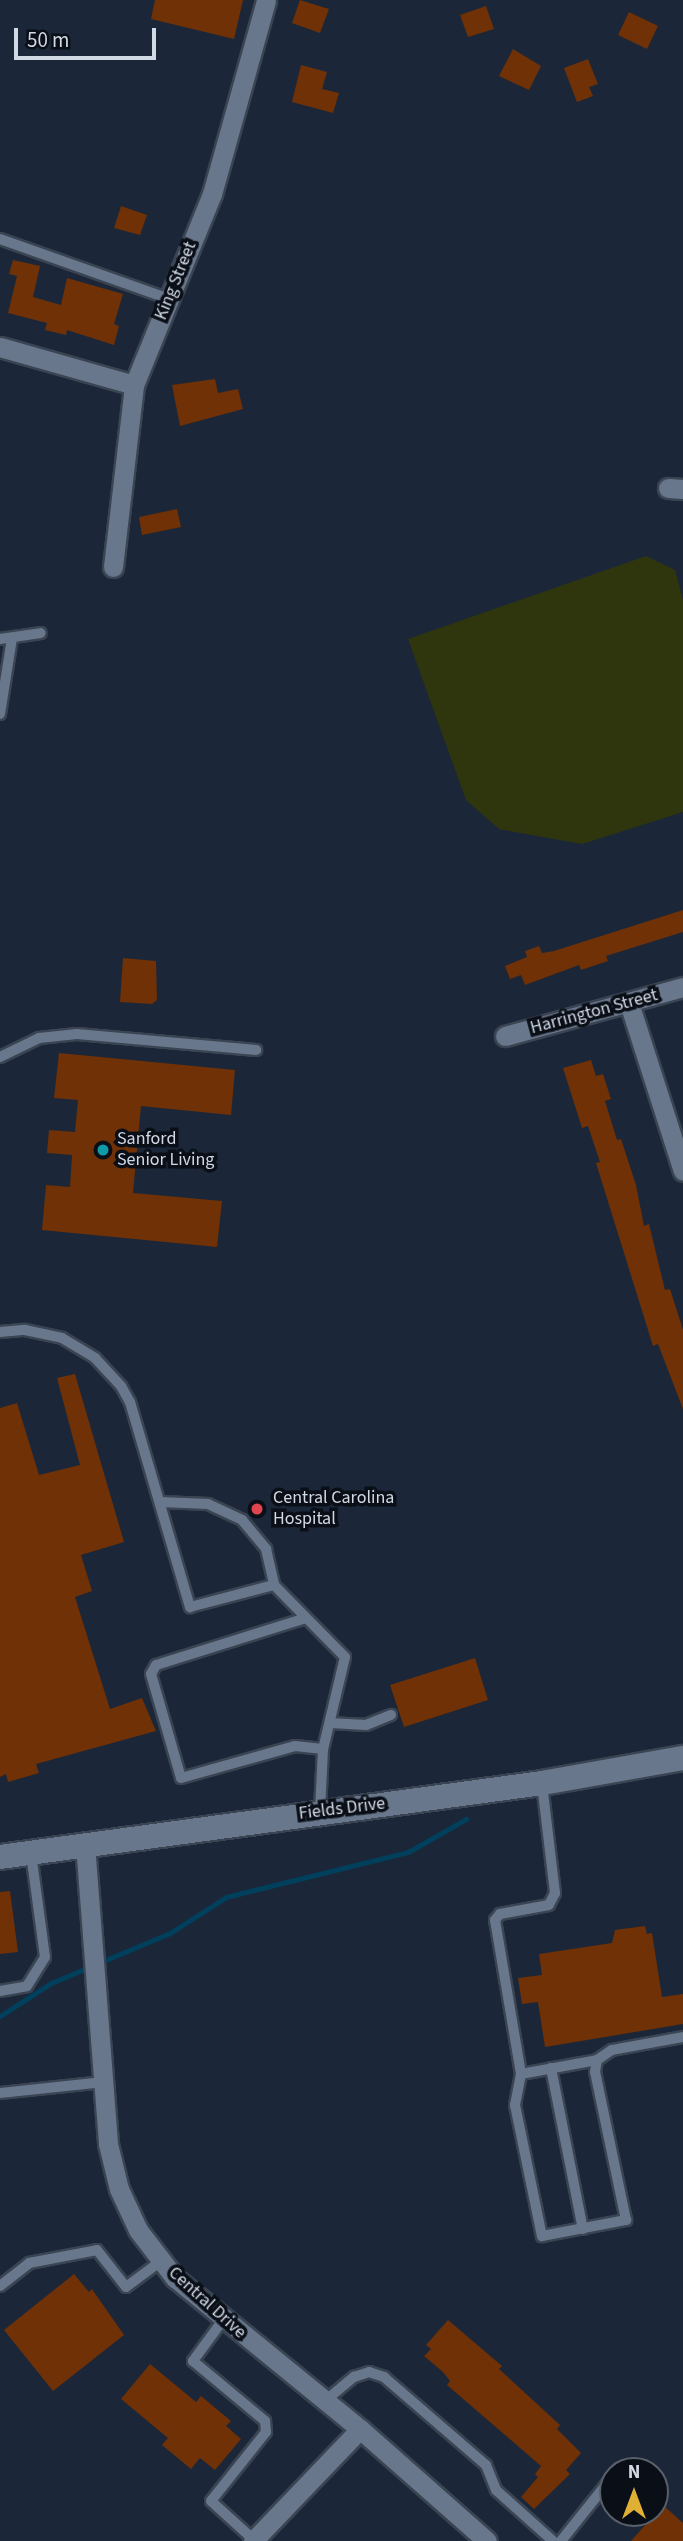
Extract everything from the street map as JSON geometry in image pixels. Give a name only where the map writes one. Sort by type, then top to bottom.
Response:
[{"type":"street","name":"King Street","points":[[113,567],[134,385],[212,194],[266,0]]},
{"type":"street","points":[[0,347],[134,385]]},
{"type":"street","name":"Harrington Street","points":[[505,1036],[683,987]]},
{"type":"street","points":[[629,1003],[683,1171]]},
{"type":"street","name":"Fields Drive","points":[[0,1857],[320,1811],[542,1783],[683,1758]]},
{"type":"street","name":"Central Drive","points":[[85,1844],[103,2082],[113,2169],[127,2211],[161,2261],[223,2320],[360,2429],[486,2541]]},
{"type":"street","points":[[253,2541],[360,2429]]},
{"type":"lane","points":[[0,239],[169,299]]},
{"type":"lane","points":[[0,639],[41,633]]},
{"type":"lane","points":[[0,714],[12,638]]},
{"type":"lane","points":[[0,1057],[39,1038],[77,1034],[256,1050]]},
{"type":"lane","points":[[0,1332],[25,1330],[62,1338],[109,1371],[130,1402],[190,1607],[274,1585]]},
{"type":"lane","points":[[161,1502],[208,1504],[242,1520],[266,1549],[274,1585],[345,1657],[323,1749],[320,1811]]},
{"type":"lane","points":[[306,1618],[156,1665],[151,1674],[181,1778],[295,1746],[323,1749]]},
{"type":"lane","points":[[330,1723],[366,1725],[391,1714]]},
{"type":"lane","points":[[542,1783],[555,1893],[549,1905],[500,1914],[495,1920],[521,2074],[515,2105],[542,2236],[626,2220],[595,2072],[597,2060]]},
{"type":"lane","points":[[0,1991],[27,1986],[45,1957],[31,1853]]},
{"type":"lane","points":[[521,2074],[597,2060],[612,2050],[683,2037]]},
{"type":"lane","points":[[551,2068],[583,2229]]},
{"type":"lane","points":[[0,2093],[103,2082]]},
{"type":"lane","points":[[0,2286],[29,2263],[97,2250],[126,2287],[161,2261]]},
{"type":"lane","points":[[223,2320],[193,2361],[265,2421],[266,2432],[211,2501],[253,2541]]},
{"type":"lane","points":[[325,2401],[354,2377],[369,2372],[384,2377],[486,2465],[496,2490],[553,2541]]},
{"type":"lane","points":[[561,2541],[599,2494]]},
{"type":"green space","points":[[646,556],[675,570],[683,600],[683,812],[582,844],[499,829],[466,800],[408,639]]},
{"type":"building","points":[[155,0],[243,0],[234,39],[151,19]]},
{"type":"building","points":[[300,0],[329,9],[320,33],[292,23]]},
{"type":"building","points":[[486,6],[494,29],[468,37],[460,15]]},
{"type":"building","points":[[629,12],[658,26],[647,49],[618,35]]},
{"type":"building","points":[[513,49],[541,66],[529,90],[499,76]]},
{"type":"building","points":[[588,59],[598,84],[589,87],[593,96],[577,102],[564,68]]},
{"type":"building","points":[[301,65],[327,72],[322,89],[339,93],[333,113],[292,102]]},
{"type":"building","points":[[121,206],[147,215],[140,235],[114,228]]},
{"type":"building","points":[[13,260],[40,266],[33,297],[61,305],[67,278],[123,294],[114,324],[119,326],[114,345],[67,330],[66,335],[45,330],[47,323],[8,313],[17,276],[9,274]]},
{"type":"building","points":[[215,379],[218,393],[238,389],[243,409],[180,426],[172,385]]},
{"type":"building","points":[[177,509],[181,527],[142,535],[139,517]]},
{"type":"building","points":[[683,910],[683,932],[606,956],[608,961],[581,970],[579,965],[525,985],[521,975],[510,979],[505,966],[527,957],[525,951],[539,946],[542,953],[554,951]]},
{"type":"building","points":[[123,958],[156,961],[157,1000],[152,1004],[120,1002]]},
{"type":"building","name":"Sanford Senior Living","points":[[59,1053],[235,1070],[231,1115],[141,1106],[133,1193],[222,1201],[217,1247],[42,1230],[46,1185],[70,1187],[72,1155],[47,1153],[49,1130],[75,1132],[78,1100],[54,1098]]},
{"type":"building","points":[[591,1060],[596,1076],[603,1074],[611,1099],[605,1101],[617,1140],[621,1139],[636,1185],[644,1226],[649,1224],[665,1290],[670,1289],[683,1330],[683,1409],[658,1344],[653,1346],[596,1163],[600,1162],[588,1126],[582,1128],[563,1068]]},
{"type":"building","points":[[75,1374],[124,1542],[81,1555],[92,1591],[75,1597],[110,1709],[142,1698],[156,1731],[36,1764],[39,1773],[8,1782],[6,1774],[0,1777],[0,1408],[17,1403],[39,1475],[80,1465],[57,1378]]},
{"type":"building","points":[[475,1658],[488,1700],[404,1727],[390,1685]]},
{"type":"building","points":[[10,1891],[18,1952],[0,1954],[0,1892]]},
{"type":"building","points":[[645,1926],[647,1934],[652,1933],[662,1997],[683,1994],[683,2024],[545,2047],[538,2002],[522,2004],[518,1978],[542,1975],[539,1954],[612,1943],[615,1930]]},
{"type":"building","points":[[74,2274],[89,2292],[92,2289],[124,2335],[53,2391],[4,2330]]},
{"type":"building","points":[[448,2320],[502,2366],[499,2369],[560,2425],[557,2429],[581,2453],[566,2470],[570,2474],[534,2509],[521,2497],[538,2477],[535,2474],[541,2466],[447,2385],[450,2381],[443,2372],[424,2356],[431,2349],[426,2345]]},
{"type":"building","points":[[150,2364],[196,2402],[201,2396],[231,2421],[226,2426],[241,2439],[215,2470],[200,2458],[191,2469],[162,2445],[168,2438],[121,2399]]},
{"type":"building","points":[[669,2510],[683,2523],[683,2541],[631,2541],[643,2527],[669,2527]]},
{"type":"waterway","points":[[0,2016],[51,1983],[170,1933],[226,1897],[408,1852],[466,1819]]},
{"type":"place","name":"Sanford Senior Living","points":[[103,1150]]},
{"type":"place","name":"Central Carolina Hospital","points":[[257,1509]]}]
